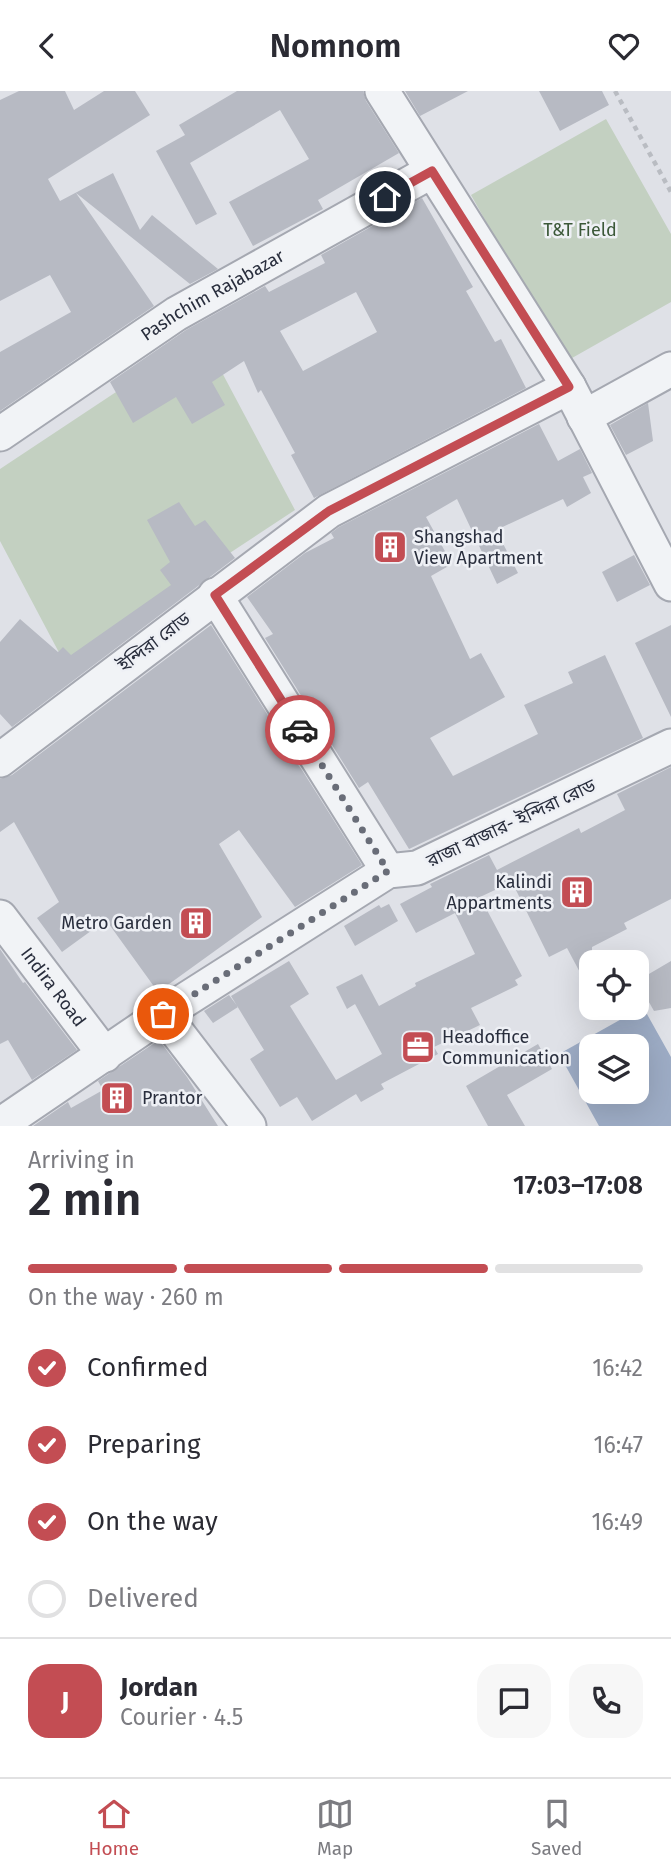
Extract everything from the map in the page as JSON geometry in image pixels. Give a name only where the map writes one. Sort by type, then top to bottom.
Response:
[{"type":"street","points":[[382,91],[569,387],[671,584]]},
{"type":"street","name":"Pashchim Rajabazar","points":[[0,434],[176,314],[432,171]]},
{"type":"street","points":[[584,417],[671,369]]},
{"type":"street","name":"ইন্দিরা রোড","points":[[0,760],[329,511],[569,387]]},
{"type":"street","points":[[215,595],[388,871]]},
{"type":"street","name":"রাজা বাজার- ইন্দিরা রোড","points":[[15,1121],[163,1014],[388,871],[417,868],[671,746]]},
{"type":"street","name":"Indira Road","points":[[0,917],[105,1055]]},
{"type":"street","points":[[163,1014],[249,1126]]},
{"type":"path","points":[[615,91],[671,192]]},
{"type":"green space","name":"T&T Field","points":[[606,119],[671,234],[671,302],[565,362],[471,195]]},
{"type":"green space","points":[[202,335],[295,510],[64,662],[0,541],[0,469]]},
{"type":"water","points":[[649,1018],[671,1057],[671,1126],[599,1126],[587,1104],[649,1104],[649,1034],[595,1034],[620,1020],[649,1020]]},
{"type":"water","points":[[579,1043],[579,1090],[559,1054]]},
{"type":"building","points":[[19,91],[65,91],[74,110],[104,91],[135,91],[150,115],[48,179],[60,201],[113,173],[140,230],[152,215],[218,269],[190,284],[76,193],[154,306],[0,411],[0,352],[71,312],[50,275],[0,301],[0,100]]},
{"type":"building","points":[[237,91],[363,91],[366,101],[399,153],[318,200],[323,209],[253,246],[229,202],[309,159],[280,110],[190,163],[217,214],[196,225],[156,151],[185,135],[179,125]]},
{"type":"building","points":[[405,91],[468,91],[420,116]]},
{"type":"building","points":[[539,91],[602,91],[609,105],[560,131]]},
{"type":"building","points":[[422,198],[473,287],[466,291],[495,342],[501,339],[526,388],[314,498],[291,455],[295,453],[261,390],[258,393],[244,361],[212,382],[225,405],[192,424],[176,397],[133,423],[110,382],[186,330],[265,286],[269,292],[325,263],[321,255]],"holes":[[[356,292],[377,332],[303,371],[280,331]]]},
{"type":"building","points":[[648,403],[653,441],[626,455],[610,425]]},
{"type":"building","points":[[539,424],[558,461],[580,449],[592,473],[583,477],[591,493],[567,507],[563,499],[496,530],[518,573],[497,584],[457,499],[426,517],[452,564],[431,576],[470,659],[481,653],[505,697],[430,738],[453,776],[538,734],[524,705],[573,683],[568,672],[605,655],[643,738],[409,849],[368,782],[359,788],[265,638],[273,634],[247,597],[305,553],[334,538],[331,533],[339,527]]},
{"type":"building","points":[[179,502],[195,526],[205,520],[235,558],[12,727],[0,714],[0,642],[20,619],[58,652],[63,647],[71,655],[171,585],[160,570],[170,562],[147,520]]},
{"type":"building","points":[[634,555],[650,585],[617,602],[602,572]]},
{"type":"building","points":[[211,625],[281,736],[278,738],[302,770],[362,865],[295,907],[239,830],[219,844],[262,917],[158,992],[106,920],[62,952],[37,918],[59,902],[14,822],[0,832],[0,779],[12,775]]},
{"type":"building","points":[[671,625],[671,717],[635,643]]},
{"type":"building","points":[[671,767],[671,899],[624,923],[627,929],[592,947],[592,950],[579,950],[579,971],[567,948],[549,957],[512,882],[480,897],[522,976],[515,980],[518,985],[471,1008],[480,1025],[434,1047],[438,1054],[381,1084],[384,1089],[361,1102],[356,1094],[312,1121],[297,1097],[280,1107],[250,1059],[264,1050],[231,996],[289,961],[309,994],[290,1006],[336,1080],[382,1054],[355,1004],[347,1009],[336,987],[362,974],[379,1006],[416,986],[415,983],[475,954],[455,913],[416,933],[400,904],[432,887],[430,884],[489,855],[497,870],[579,828],[581,833],[625,810],[617,794]]},
{"type":"building","points":[[389,904],[398,921],[355,946],[344,926],[379,905],[381,908]]},
{"type":"building","points":[[0,949],[23,983],[25,982],[77,1050],[32,1080],[8,1040],[0,1044]]},
{"type":"building","points":[[671,961],[671,1008],[654,1011],[649,1002],[649,974]]},
{"type":"building","points":[[229,995],[238,1007],[213,1023],[204,1011]]},
{"type":"building","points":[[159,1040],[187,1077],[218,1126],[33,1126],[68,1102],[71,1108],[103,1090],[98,1081]]},
{"type":"building","points":[[538,1044],[552,1069],[507,1095],[525,1126],[488,1126],[466,1086]]},
{"type":"way so far","points":[[163,1014],[388,871],[300,730]]},
{"type":"place","name":"Shangshad View Apartment","points":[[390,547]]},
{"type":"place","name":"Kalindi Appartments","points":[[577,892]]},
{"type":"place","name":"Metro Garden","points":[[196,923]]},
{"type":"place","name":"Headoffice Communication","points":[[418,1047]]},
{"type":"place","name":"Prantor","points":[[117,1098]]},
{"type":"route","points":[[300,730],[215,595],[329,511],[569,387],[432,171],[385,197]]}]
